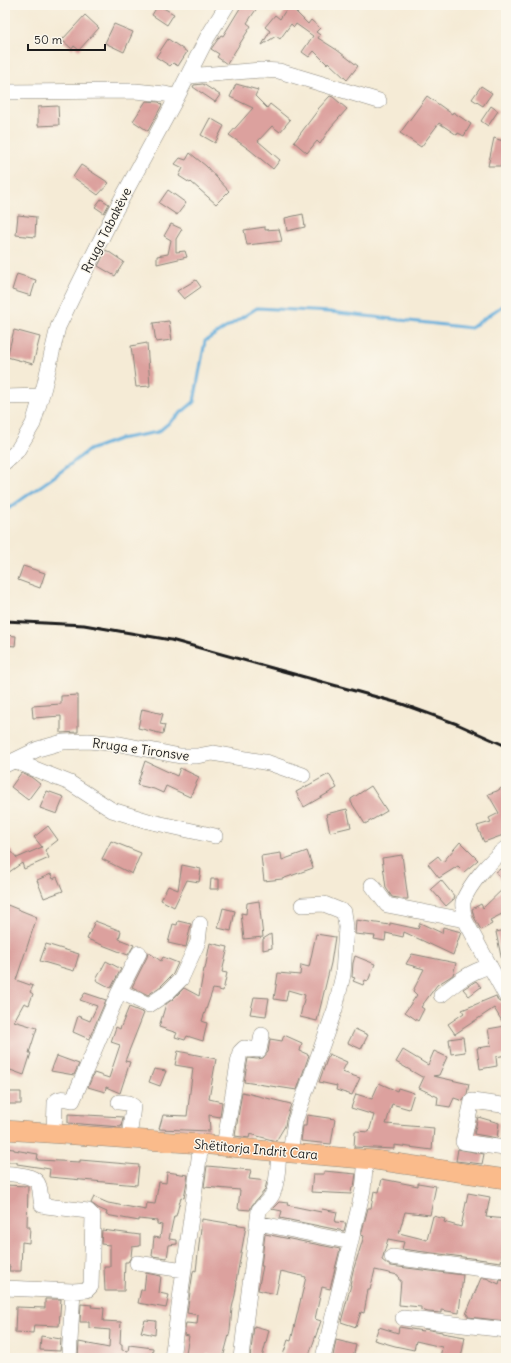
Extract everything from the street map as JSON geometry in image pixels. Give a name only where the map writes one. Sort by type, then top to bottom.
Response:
[{"type":"main road","name":"Shëtitorja Indrit Cara","points":[[5,1130],[202,1144],[366,1159],[506,1179]]},
{"type":"street","name":"Rruga Tabakëve","points":[[5,462],[17,451],[33,424],[58,327],[115,211],[207,38],[227,5]]},
{"type":"street","points":[[188,76],[261,70],[279,71],[379,101]]},
{"type":"street","points":[[5,92],[135,91],[177,96]]},
{"type":"street","points":[[5,397],[41,396]]},
{"type":"street","name":"Rruga e Tironsve","points":[[10,763],[38,749],[63,742],[88,741],[120,744],[180,756],[197,756],[213,753],[269,763],[303,775]]},
{"type":"street","points":[[10,763],[70,783],[112,810],[148,821],[215,836]]},
{"type":"street","points":[[504,988],[465,920],[463,902],[469,890],[488,866],[498,854],[506,848]]},
{"type":"street","points":[[372,885],[387,905],[465,920]]},
{"type":"street","points":[[241,1358],[259,1210],[273,1194],[295,1121],[336,1010],[343,975],[346,927],[344,912],[324,904],[302,904]]},
{"type":"street","points":[[118,994],[123,993],[149,1005],[167,993],[181,979],[198,942],[200,924]]},
{"type":"street","points":[[54,1134],[55,1103],[60,1098],[73,1100],[118,994],[139,953]]},
{"type":"street","points":[[441,995],[462,978],[479,969],[490,966]]},
{"type":"street","points":[[224,1146],[240,1052],[244,1048],[259,1050],[262,1035]]},
{"type":"street","points":[[506,1106],[472,1101],[463,1142],[504,1148],[506,1146]]},
{"type":"street","points":[[119,1102],[128,1103],[133,1106],[129,1139]]},
{"type":"street","points":[[172,1358],[202,1144]]},
{"type":"street","points":[[323,1358],[363,1190],[366,1159]]},
{"type":"street","points":[[5,1173],[31,1177],[36,1180],[39,1184],[42,1205],[88,1211],[92,1216],[91,1286],[87,1290],[72,1291],[5,1288]]},
{"type":"street","points":[[258,1223],[351,1242]]},
{"type":"street","points":[[392,1257],[506,1272]]},
{"type":"street","points":[[138,1263],[184,1270]]},
{"type":"street","points":[[68,1358],[72,1291]]},
{"type":"street","points":[[403,1318],[506,1330]]},
{"type":"building","points":[[158,5],[174,14],[167,25],[152,15]]},
{"type":"building","points":[[242,5],[252,5],[257,8],[247,23],[251,26],[227,64],[217,57],[219,54],[211,49],[221,35],[223,36]]},
{"type":"building","points":[[289,5],[308,24],[311,20],[320,28],[316,32],[320,35],[318,38],[358,66],[347,80],[314,51],[309,57],[302,52],[313,36],[296,24],[294,27],[291,24],[280,39],[276,36],[262,45],[270,31],[265,27],[275,15],[280,19]]},
{"type":"building","points":[[85,15],[99,28],[79,50],[74,46],[72,49],[62,40]]},
{"type":"building","points":[[114,24],[133,32],[124,52],[105,43]]},
{"type":"building","points":[[168,39],[187,52],[178,66],[173,63],[170,66],[156,57]]},
{"type":"building","points":[[203,84],[220,95],[215,102],[193,87],[194,85]]},
{"type":"building","points":[[236,84],[258,90],[255,96],[267,108],[270,104],[290,120],[280,132],[272,126],[258,141],[280,160],[273,169],[229,135],[253,108],[230,97]]},
{"type":"building","points":[[481,86],[492,93],[483,106],[472,99]]},
{"type":"building","points":[[330,96],[347,109],[331,127],[320,144],[317,141],[307,153],[294,142],[318,109]]},
{"type":"building","points":[[427,96],[452,114],[453,112],[471,124],[464,136],[458,133],[457,135],[439,123],[421,147],[400,133]]},
{"type":"building","points":[[146,101],[159,102],[162,105],[148,131],[133,121]]},
{"type":"building","points":[[58,106],[59,125],[38,126],[38,107]]},
{"type":"building","points":[[491,106],[498,111],[488,126],[481,121]]},
{"type":"building","points":[[210,118],[224,126],[215,143],[201,135]]},
{"type":"building","points":[[494,138],[506,142],[506,166],[488,166]]},
{"type":"building","points":[[190,153],[206,166],[229,191],[216,204],[191,182],[190,183],[179,176],[183,168],[175,164],[180,158],[186,160]]},
{"type":"building","points":[[81,165],[109,183],[98,195],[73,177]]},
{"type":"building","points":[[168,190],[186,203],[177,215],[159,203]]},
{"type":"building","points":[[101,199],[109,204],[104,213],[95,207]]},
{"type":"building","points":[[303,214],[305,227],[287,231],[285,218]]},
{"type":"building","points":[[18,215],[36,217],[35,237],[16,235]]},
{"type":"building","points":[[171,224],[182,229],[176,239],[176,252],[185,251],[187,257],[157,264],[157,256],[168,254],[171,240],[164,236]]},
{"type":"building","points":[[265,227],[265,230],[279,229],[282,241],[247,245],[244,230]]},
{"type":"building","points":[[106,250],[124,262],[115,276],[98,266]]},
{"type":"building","points":[[17,274],[36,280],[31,296],[12,290]]},
{"type":"building","points":[[196,280],[201,287],[184,299],[177,291]]},
{"type":"building","points":[[169,321],[172,340],[156,342],[153,323]]},
{"type":"building","points":[[14,330],[40,337],[33,364],[7,357]]},
{"type":"building","points":[[147,343],[150,386],[136,387],[131,346]]},
{"type":"building","points":[[23,566],[45,573],[40,588],[18,580]]},
{"type":"building","points":[[5,635],[16,636],[15,646],[5,645]]},
{"type":"building","points":[[78,695],[78,732],[61,733],[61,716],[33,718],[32,706],[61,704],[61,696]]},
{"type":"building","points":[[142,709],[163,714],[160,724],[165,725],[163,734],[138,728]]},
{"type":"building","points":[[145,761],[177,776],[180,768],[199,777],[190,797],[166,786],[163,793],[137,785]]},
{"type":"building","points":[[21,773],[31,777],[40,784],[28,800],[11,787]]},
{"type":"building","points":[[329,774],[337,788],[304,807],[296,792]]},
{"type":"building","points":[[506,785],[506,834],[484,842],[477,826],[491,822],[489,818],[499,813],[488,794],[497,791]]},
{"type":"building","points":[[371,786],[387,811],[365,824],[351,802],[351,799]]},
{"type":"building","points":[[47,791],[64,797],[57,814],[40,808]]},
{"type":"building","points":[[347,809],[351,827],[330,832],[326,814]]},
{"type":"building","points":[[48,826],[58,840],[45,850],[49,858],[24,869],[22,863],[5,875],[5,844],[17,858],[42,847],[34,837]]},
{"type":"building","points":[[111,841],[141,853],[132,874],[102,859]]},
{"type":"building","points":[[460,842],[478,860],[464,872],[458,866],[439,878],[428,864],[438,856],[443,862]]},
{"type":"building","points":[[307,851],[313,868],[282,879],[264,881],[261,856],[281,853],[282,860]]},
{"type":"building","points":[[402,855],[408,899],[392,897],[386,888],[382,858]]},
{"type":"building","points":[[182,865],[201,869],[199,882],[187,880],[174,907],[161,900],[168,886],[178,890]]},
{"type":"building","points":[[506,865],[506,886],[496,872]]},
{"type":"building","points":[[51,874],[53,879],[57,877],[63,891],[44,898],[37,880]]},
{"type":"building","points":[[211,879],[219,879],[219,889],[210,889]]},
{"type":"building","points":[[441,880],[455,897],[446,906],[431,889]]},
{"type":"building","points":[[506,886],[506,912],[490,920],[492,924],[481,930],[474,917],[472,909],[481,904],[483,908]]},
{"type":"building","points":[[259,901],[263,937],[244,939],[241,913],[246,914],[247,903]]},
{"type":"building","points":[[5,904],[37,917],[16,980],[33,986],[30,992],[33,994],[29,1005],[24,1003],[14,1021],[37,1028],[24,1075],[5,1068]]},
{"type":"building","points":[[223,908],[235,911],[231,931],[218,928]]},
{"type":"building","points":[[356,920],[390,925],[390,923],[418,929],[420,923],[442,933],[443,927],[461,932],[453,955],[404,932],[403,937],[386,933],[385,941],[374,939],[375,936],[355,934]]},
{"type":"building","points":[[95,921],[121,931],[119,939],[134,945],[128,955],[87,939]]},
{"type":"building","points":[[178,921],[191,924],[186,947],[168,943],[173,924],[177,925]]},
{"type":"building","points":[[506,930],[506,961],[502,961],[496,932]]},
{"type":"building","points":[[271,934],[272,948],[263,950],[263,939]]},
{"type":"building","points":[[316,934],[335,937],[331,963],[317,1021],[300,1017],[305,995],[288,990],[286,1001],[274,999],[278,973],[300,975],[301,965],[309,967]]},
{"type":"building","points":[[210,943],[228,947],[222,972],[227,973],[223,991],[213,989],[202,1021],[207,1023],[203,1041],[187,1036],[185,1040],[175,1037],[177,1033],[159,1027],[166,1004],[184,988],[199,996]]},
{"type":"building","points":[[46,944],[79,954],[74,971],[40,961]]},
{"type":"building","points":[[148,952],[161,961],[163,957],[178,963],[173,974],[161,986],[148,995],[132,987]]},
{"type":"building","points":[[412,954],[456,963],[453,975],[437,985],[421,1007],[424,1009],[418,1021],[405,1012],[417,995],[413,991],[424,969],[406,964]]},
{"type":"building","points":[[355,956],[375,964],[368,981],[365,980],[363,985],[353,981],[355,978],[352,977]]},
{"type":"building","points":[[106,961],[121,969],[111,988],[96,980]]},
{"type":"building","points":[[476,981],[481,987],[469,996],[463,989]]},
{"type":"building","points":[[85,993],[106,1000],[89,1039],[73,1032],[78,1016],[90,1021],[97,1006],[80,1000]]},
{"type":"building","points":[[496,996],[498,1001],[505,1005],[506,1008],[506,1055],[496,1057],[497,1066],[480,1069],[477,1048],[491,1046],[488,1029],[505,1026],[494,1008],[455,1034],[448,1024],[464,1013],[462,1010]]},
{"type":"building","points":[[254,997],[269,998],[266,1016],[250,1014]]},
{"type":"building","points":[[129,1007],[144,1013],[125,1061],[130,1062],[120,1093],[106,1087],[105,1092],[88,1087],[94,1073],[109,1078],[120,1045],[111,1042],[116,1027],[120,1029]]},
{"type":"building","points":[[355,1029],[368,1035],[361,1049],[348,1043]]},
{"type":"building","points":[[284,1035],[302,1043],[300,1051],[309,1055],[297,1090],[244,1082],[248,1058],[263,1058],[268,1052],[270,1039],[282,1041]]},
{"type":"building","points":[[463,1037],[465,1052],[451,1054],[449,1039]]},
{"type":"building","points":[[403,1050],[428,1065],[434,1051],[447,1057],[439,1075],[433,1076],[469,1084],[467,1094],[463,1101],[454,1098],[450,1107],[437,1105],[438,1097],[419,1088],[424,1077],[396,1062]]},
{"type":"building","points":[[178,1051],[216,1059],[209,1099],[222,1102],[220,1117],[209,1115],[210,1131],[159,1129],[163,1115],[187,1116],[193,1068],[175,1065]]},
{"type":"building","points":[[329,1054],[347,1062],[342,1072],[360,1078],[352,1095],[336,1090],[337,1086],[319,1082]]},
{"type":"building","points":[[57,1056],[79,1064],[74,1075],[51,1071]]},
{"type":"building","points":[[154,1069],[166,1071],[160,1086],[149,1082]]},
{"type":"building","points":[[379,1083],[397,1091],[398,1088],[414,1093],[409,1109],[392,1104],[386,1124],[434,1128],[432,1150],[394,1145],[394,1149],[354,1147],[355,1131],[369,1132],[374,1115],[351,1108],[356,1094],[372,1099]]},
{"type":"building","points":[[5,1092],[21,1092],[21,1104],[5,1104]]},
{"type":"building","points":[[242,1092],[291,1104],[285,1126],[276,1141],[250,1134],[249,1138],[235,1136]]},
{"type":"building","points":[[68,1114],[123,1117],[121,1127],[68,1123]]},
{"type":"building","points":[[307,1115],[335,1119],[331,1144],[301,1141],[303,1126],[306,1126]]},
{"type":"building","points":[[478,1117],[499,1123],[497,1138],[474,1134]]},
{"type":"building","points":[[5,1148],[38,1154],[37,1160],[80,1162],[80,1160],[139,1165],[137,1185],[49,1177],[50,1169],[17,1164],[17,1162],[5,1162]]},
{"type":"building","points":[[458,1149],[484,1154],[482,1164],[456,1161]]},
{"type":"building","points":[[207,1166],[251,1170],[249,1179],[267,1181],[265,1190],[252,1205],[250,1210],[238,1209],[240,1190],[204,1187]]},
{"type":"building","points":[[324,1171],[356,1174],[354,1187],[352,1187],[351,1194],[311,1192],[313,1174],[324,1174]]},
{"type":"building","points":[[167,1172],[188,1175],[184,1198],[181,1197],[176,1216],[174,1216],[169,1239],[177,1240],[177,1244],[169,1245],[167,1258],[152,1256],[154,1237],[160,1238],[162,1225],[157,1224],[157,1221],[139,1219],[139,1221],[106,1215],[107,1212],[91,1203],[94,1197],[108,1203],[146,1210],[147,1203],[155,1204],[159,1182],[166,1183]]},
{"type":"building","points":[[382,1179],[418,1186],[418,1183],[436,1186],[430,1215],[405,1212],[399,1233],[427,1240],[433,1216],[445,1219],[444,1222],[461,1227],[468,1193],[490,1197],[486,1217],[506,1219],[506,1245],[504,1245],[501,1262],[402,1249],[404,1242],[388,1239],[382,1260],[391,1266],[463,1275],[459,1313],[441,1310],[441,1313],[428,1312],[421,1310],[421,1307],[399,1305],[401,1280],[399,1280],[398,1275],[375,1270],[370,1290],[368,1290],[364,1313],[361,1312],[356,1327],[341,1322],[351,1285],[353,1271],[364,1236],[361,1235],[368,1208],[371,1208],[374,1191],[379,1192]]},
{"type":"building","points":[[5,1185],[28,1186],[27,1227],[30,1227],[29,1243],[22,1242],[21,1271],[9,1271],[10,1266],[5,1266]]},
{"type":"building","points":[[279,1202],[321,1212],[322,1209],[337,1212],[335,1222],[346,1223],[344,1231],[280,1218],[282,1211],[272,1209]]},
{"type":"building","points":[[202,1219],[246,1226],[236,1281],[230,1331],[223,1358],[207,1354],[206,1358],[185,1358],[189,1336],[184,1335],[186,1323],[197,1324],[198,1315],[187,1313],[193,1272],[194,1270],[196,1271]]},
{"type":"building","points":[[102,1230],[140,1235],[140,1246],[132,1247],[131,1257],[128,1262],[125,1262],[124,1291],[105,1291],[104,1267],[110,1267],[110,1245],[101,1244]]},
{"type":"building","points":[[265,1234],[340,1249],[330,1289],[322,1287],[315,1319],[321,1321],[308,1358],[282,1358],[288,1340],[291,1341],[306,1277],[281,1271],[276,1294],[258,1290],[263,1266],[261,1266]]},
{"type":"building","points":[[146,1273],[161,1276],[159,1293],[169,1295],[166,1308],[138,1303],[141,1290],[144,1290]]},
{"type":"building","points":[[481,1278],[486,1278],[499,1284],[500,1280],[506,1281],[506,1321],[468,1317],[466,1314]]},
{"type":"building","points":[[45,1299],[61,1299],[59,1326],[34,1325],[33,1333],[15,1332],[16,1307],[45,1308]]},
{"type":"building","points":[[81,1304],[92,1305],[91,1307],[104,1308],[103,1321],[121,1322],[120,1344],[122,1344],[122,1350],[128,1351],[129,1345],[153,1348],[152,1358],[78,1358],[79,1342],[109,1348],[110,1330],[89,1328],[89,1322],[80,1322]]},
{"type":"building","points":[[145,1320],[156,1321],[155,1335],[141,1332]]},
{"type":"building","points":[[254,1326],[269,1330],[262,1358],[250,1358]]},
{"type":"building","points":[[379,1327],[398,1333],[399,1327],[423,1331],[424,1329],[465,1337],[461,1358],[440,1358],[442,1347],[416,1341],[414,1350],[374,1340]]},
{"type":"building","points":[[41,1336],[61,1339],[60,1351],[40,1350]]},
{"type":"building","points":[[336,1340],[356,1345],[353,1358],[333,1356]]},
{"type":"waterway","points":[[5,511],[89,450],[119,439],[158,432],[194,402],[205,341],[257,308],[330,312],[471,328],[506,303]]},
{"type":"railway","points":[[5,621],[84,625],[171,640],[402,704],[457,724],[506,746]]}]
